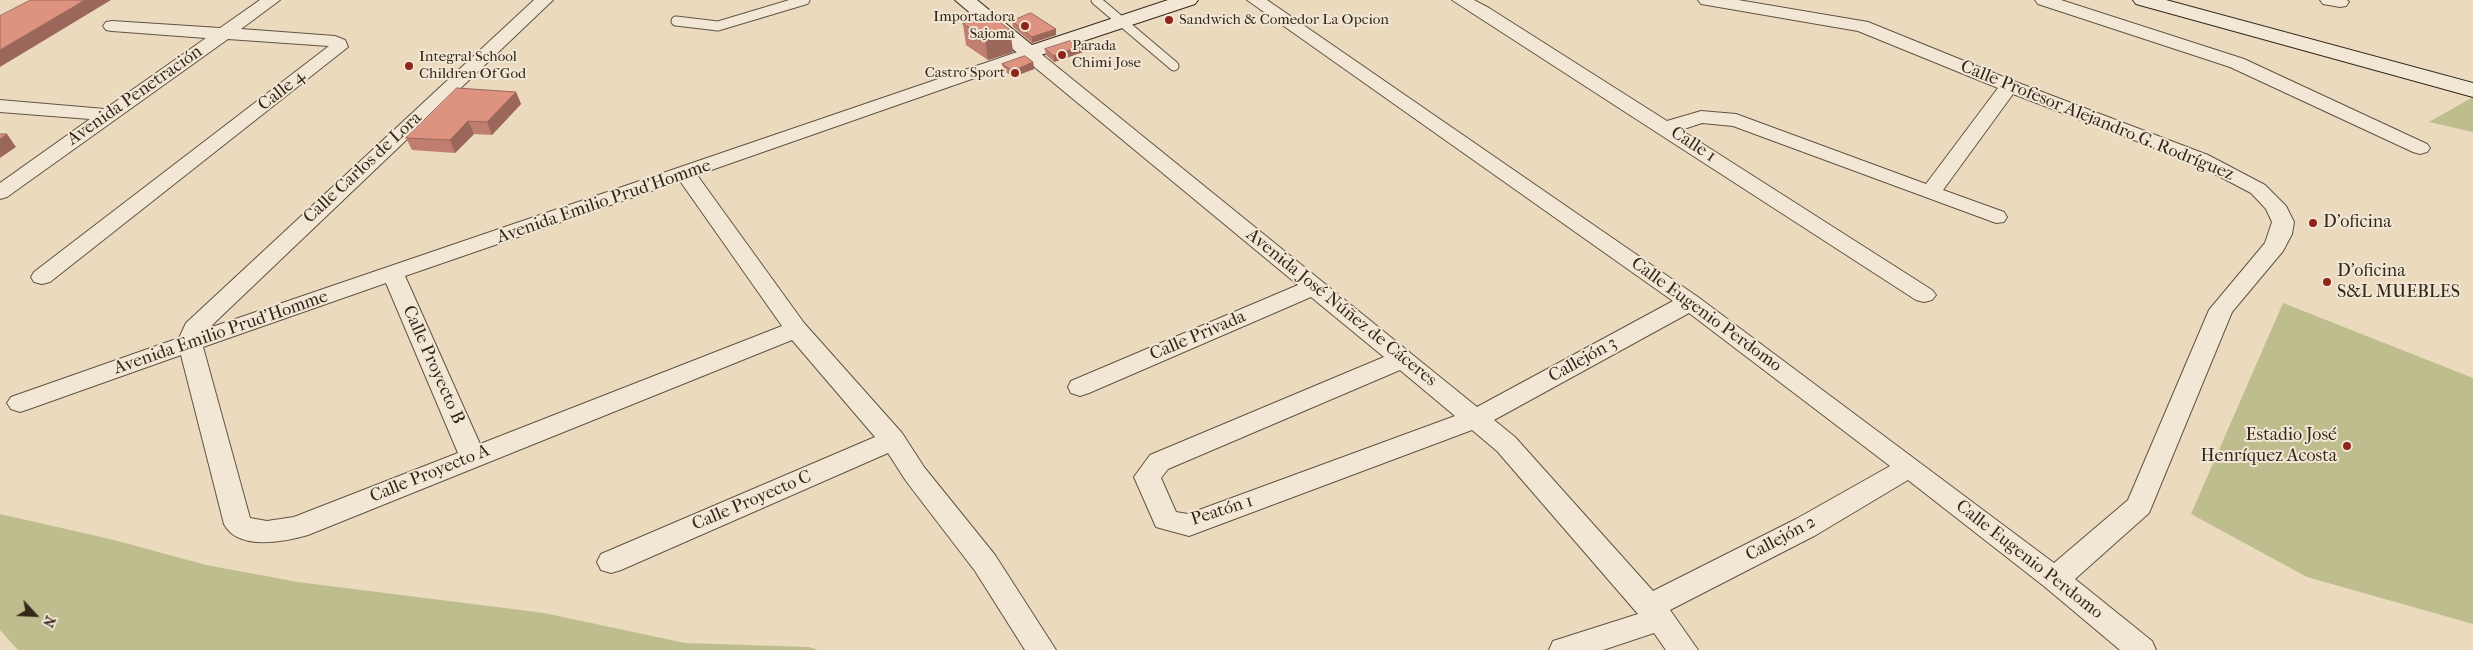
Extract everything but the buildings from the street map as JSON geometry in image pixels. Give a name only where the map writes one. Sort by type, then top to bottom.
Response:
[{"type":"main road","name":"Avenida José Núñez de Cáceres","points":[[966,0],[1029,53]]},
{"type":"main road","name":"Avenida Emilio Prud'Homme","points":[[1029,53],[1188,0]]},
{"type":"main road","points":[[2144,0],[2473,90]]},
{"type":"main road","points":[[2174,0],[2473,81]]},
{"type":"street","name":"Avenida Penetración","points":[[0,192],[271,0]]},
{"type":"street","name":"Calle Carlos de Lora","points":[[190,342],[199,324],[544,0]]},
{"type":"street","name":"Calle Eugenio Perdomo","points":[[1256,0],[1690,302],[2055,579],[2142,650]]},
{"type":"street","name":"Calle 1","points":[[1461,0],[1667,128],[1924,295]]},
{"type":"street","name":"Calle Profesor Alejandro G. Rodríguez","points":[[1707,0],[1862,26],[2009,86],[2202,159],[2258,189],[2275,206],[2283,222],[2281,234],[2275,246],[2221,310],[2139,506],[2055,579]]},
{"type":"street","points":[[2044,0],[2237,62],[2420,148]]},
{"type":"street","name":"Calle 4","points":[[42,277],[339,47],[335,41],[112,26]]},
{"type":"street","name":"Avenida Emilio Prud'Homme","points":[[20,403],[190,342],[686,174],[1029,53]]},
{"type":"street","name":"Avenida José Núñez de Cáceres","points":[[1029,53],[1316,286],[1506,444],[1684,650]]},
{"type":"street","points":[[1930,193],[2009,86]]},
{"type":"street","points":[[0,106],[107,115]]},
{"type":"street","points":[[1667,128],[1701,117],[1736,120],[1996,217]]},
{"type":"street","points":[[686,174],[796,329],[893,440],[915,474],[985,563],[1041,650]]},
{"type":"street","name":"Calle Proyecto B","points":[[393,274],[472,456]]},
{"type":"street","name":"Calle Privada","points":[[1080,386],[1316,286]]},
{"type":"street","name":"Callejón 3","points":[[1475,418],[1690,302]]},
{"type":"street","name":"Calle Proyecto A","points":[[190,342],[238,524],[250,531],[274,533],[298,527],[472,456],[796,329]]},
{"type":"street","name":"Peatón 1","points":[[1404,359],[1159,462],[1147,477],[1166,520],[1189,525],[1475,418]]},
{"type":"street","name":"Calle Proyecto C","points":[[611,562],[893,440]]},
{"type":"street","name":"Callejón 2","points":[[1564,650],[1654,613],[1909,467]]},
{"type":"lane","points":[[676,21],[718,26],[805,0]]},
{"type":"lane","points":[[1096,0],[1124,21],[1174,66]]},
{"type":"shaded area","points":[[2473,97],[2473,132],[2429,122]]},
{"type":"shaded area","name":"Estadio José Henríquez Acosta","points":[[2283,303],[2473,378],[2473,624],[2307,577],[2191,514]]},
{"type":"shaded area","points":[[0,514],[114,540],[206,565],[298,582],[544,613],[685,643],[809,647],[818,650],[18,650],[0,630]]},
{"type":"place","name":"Sandwich & Comedor La Opcion","points":[[1169,20]]},
{"type":"place","name":"Importadora Sajoma","points":[[1025,26]]},
{"type":"place","name":"Parada Chimi Jose","points":[[1062,55]]},
{"type":"place","name":"Integral School Children Of God","points":[[409,66]]},
{"type":"place","name":"Castro Sport","points":[[1015,73]]},
{"type":"place","name":"D'oficina","points":[[2313,223]]},
{"type":"place","name":"D'oficina S&L MUEBLES","points":[[2327,282]]},
{"type":"place","name":"Estadio José Henríquez Acosta","points":[[2347,446]]}]
